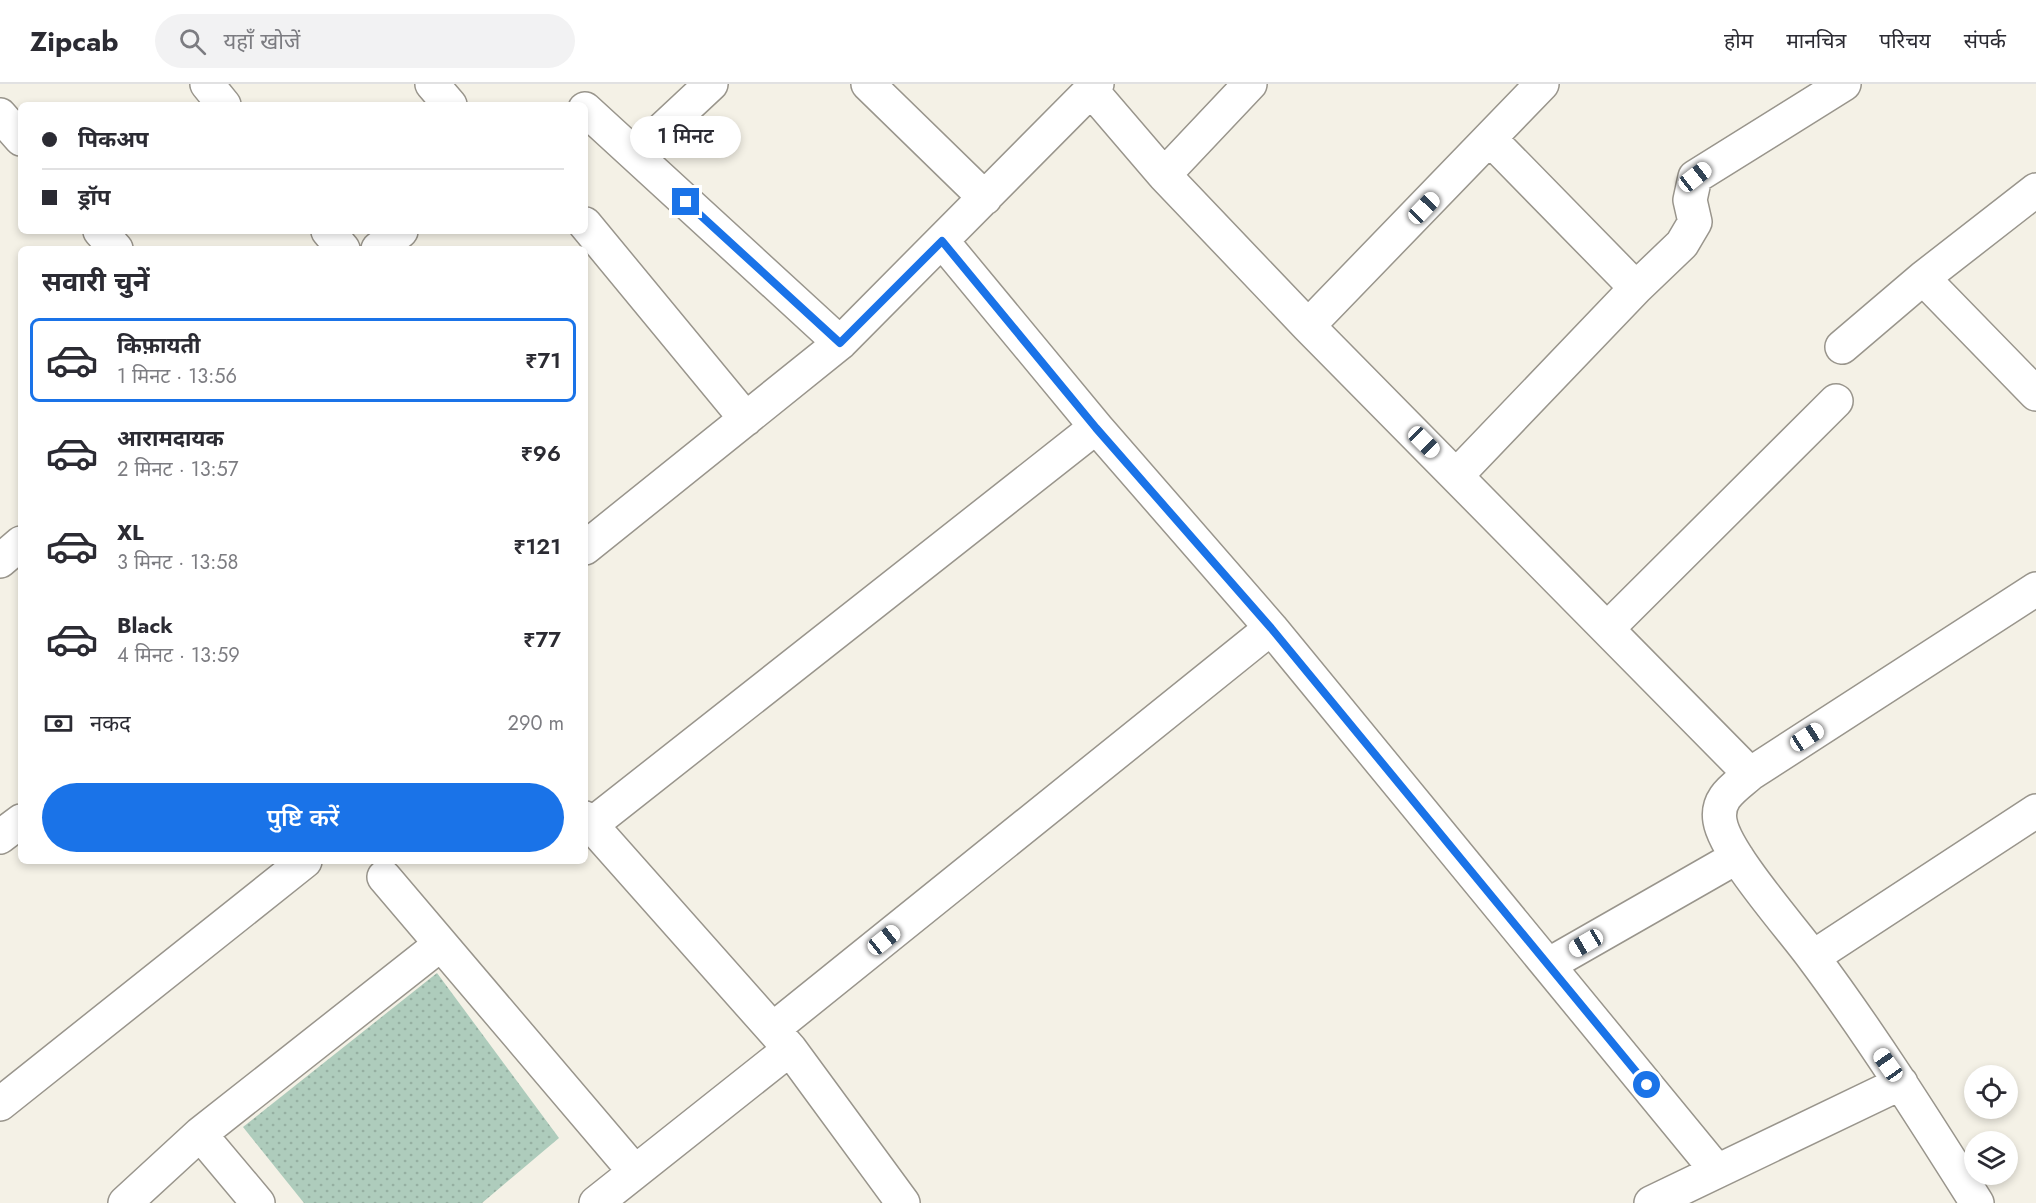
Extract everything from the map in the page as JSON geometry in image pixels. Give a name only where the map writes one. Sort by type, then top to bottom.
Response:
[{"type":"street","points":[[207,84],[222,102]]},
{"type":"street","points":[[432,84],[447,102]]},
{"type":"street","points":[[635,155],[711,84]]},
{"type":"street","points":[[868,84],[985,198]]},
{"type":"street","points":[[1164,175],[1250,84]]},
{"type":"street","points":[[1308,326],[1491,140],[1542,84]]},
{"type":"street","points":[[1457,475],[1636,288],[1682,244],[1694,228],[1695,218],[1690,200],[1695,177],[1844,84]]},
{"type":"street","points":[[588,544],[840,343],[1095,87],[1164,175],[1308,326],[1750,774]]},
{"type":"street","points":[[588,112],[840,343]]},
{"type":"street","points":[[0,115],[18,136]]},
{"type":"street","points":[[1491,140],[1636,288]]},
{"type":"street","points":[[1842,347],[1923,278],[2036,190]]},
{"type":"street","points":[[588,228],[746,419]]},
{"type":"street","points":[[103,234],[113,246]]},
{"type":"street","points":[[330,234],[340,246]]},
{"type":"street","points":[[382,246],[396,234]]},
{"type":"street","points":[[942,241],[1096,428],[1271,628],[1717,1171]]},
{"type":"street","points":[[1923,278],[2036,394]]},
{"type":"street","points":[[1607,629],[1836,401]]},
{"type":"street","points":[[903,1203],[782,1039],[588,821],[1096,428]]},
{"type":"street","points":[[0,561],[18,546]]},
{"type":"street","points":[[1977,1203],[1901,1083],[1813,957],[1726,841],[1719,808],[1723,797],[1750,774],[2036,589]]},
{"type":"street","points":[[596,1203],[635,1172],[782,1039],[1271,628]]},
{"type":"street","points":[[1813,957],[2036,811]]},
{"type":"street","points":[[0,837],[18,822]]},
{"type":"street","points":[[1548,965],[1737,857]]},
{"type":"street","points":[[0,1104],[301,864]]},
{"type":"street","points":[[384,877],[635,1172]]},
{"type":"street","points":[[125,1203],[200,1134],[441,944]]},
{"type":"street","points":[[1651,1203],[1901,1083]]},
{"type":"street","points":[[200,1134],[258,1203]]},
{"type":"green space","points":[[437,973],[559,1138],[482,1203],[304,1203],[243,1127]]},
{"type":"route","points":[[686,202],[840,343],[942,241],[1096,428],[1271,628],[1647,1085]]}]
